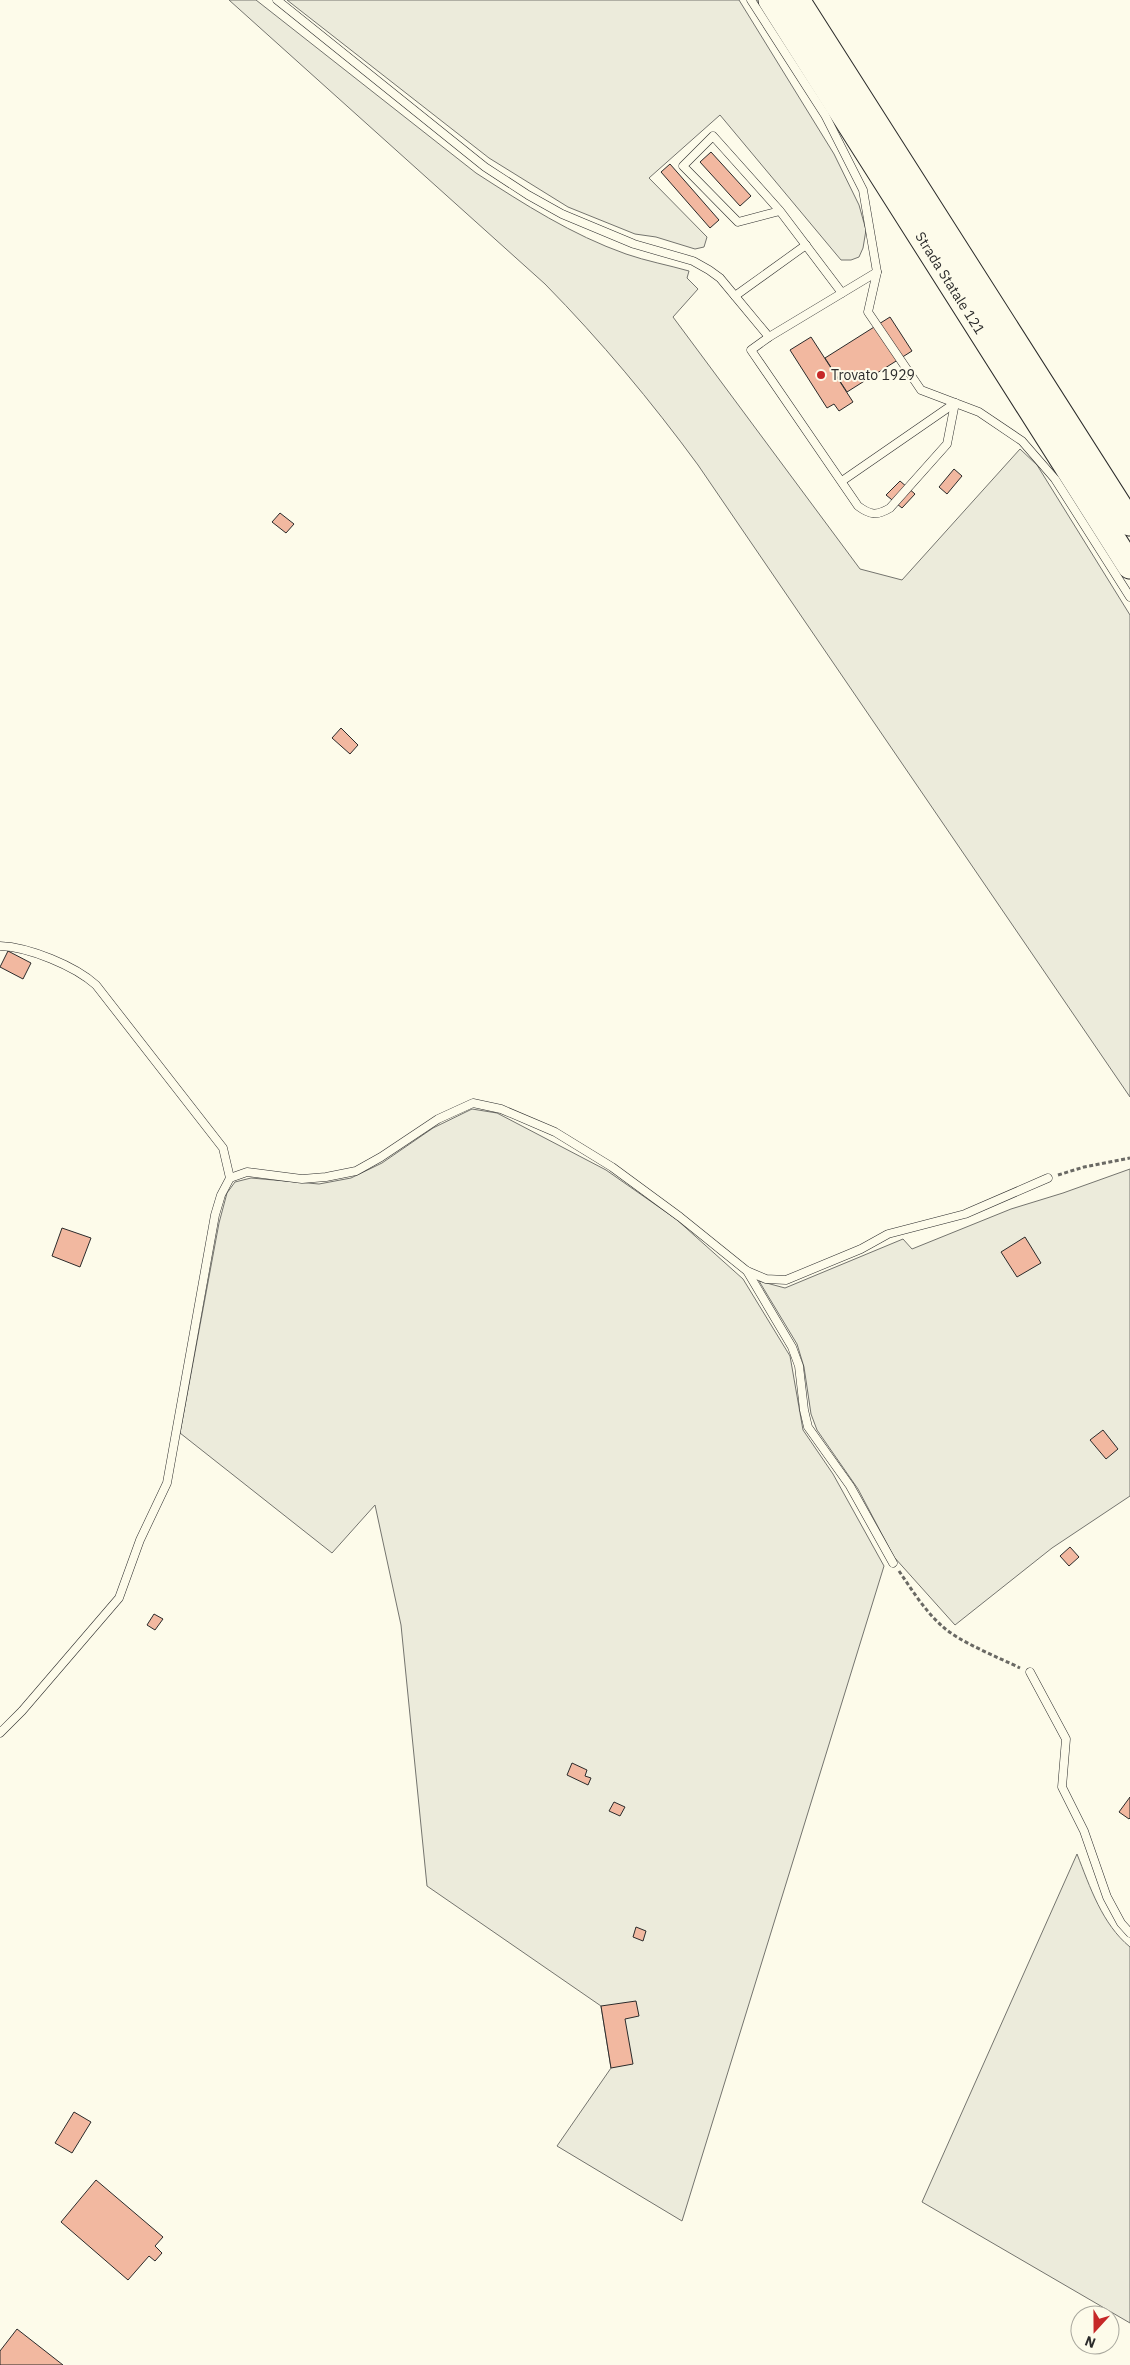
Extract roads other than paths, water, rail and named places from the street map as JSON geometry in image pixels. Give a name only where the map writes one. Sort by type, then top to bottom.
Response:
[{"type":"main road","name":"Strada Statale 121","points":[[771,0],[1130,566]]},
{"type":"main road","name":"Strada Statale 121","points":[[797,0],[1129,521]]},
{"type":"lane","points":[[277,0],[485,167],[528,195],[562,214],[634,244],[693,261],[720,278],[769,337]]},
{"type":"lane","points":[[751,0],[825,115],[863,190],[877,272],[868,312],[921,390],[979,412],[1022,441],[1056,479],[1130,597]]},
{"type":"lane","points":[[780,211],[738,222],[683,166],[713,136],[780,211],[842,293]]},
{"type":"lane","points":[[735,296],[806,245]]},
{"type":"lane","points":[[877,272],[750,350],[858,506],[868,514],[881,514],[890,508],[947,444],[955,403]]},
{"type":"lane","points":[[842,481],[955,403]]},
{"type":"lane","points":[[0,946],[18,948],[65,965],[86,976],[96,985],[223,1148],[230,1178],[221,1195],[215,1215],[166,1483],[140,1540],[119,1598],[22,1711],[0,1733]]},
{"type":"lane","points":[[230,1178],[247,1172],[302,1178],[326,1177],[356,1171],[381,1158],[438,1119],[473,1103],[501,1109],[555,1132],[612,1167],[680,1217],[747,1271],[766,1279],[786,1280],[861,1249],[888,1234],[965,1214],[1048,1178]]},
{"type":"lane","points":[[747,1271],[792,1347],[799,1366],[808,1427],[850,1486],[893,1562]]},
{"type":"lane","points":[[1030,1672],[1066,1739],[1062,1786],[1084,1831],[1107,1897],[1121,1922],[1130,1933]]},
{"type":"place","name":"Trovato 1929","points":[[821,375]]}]
